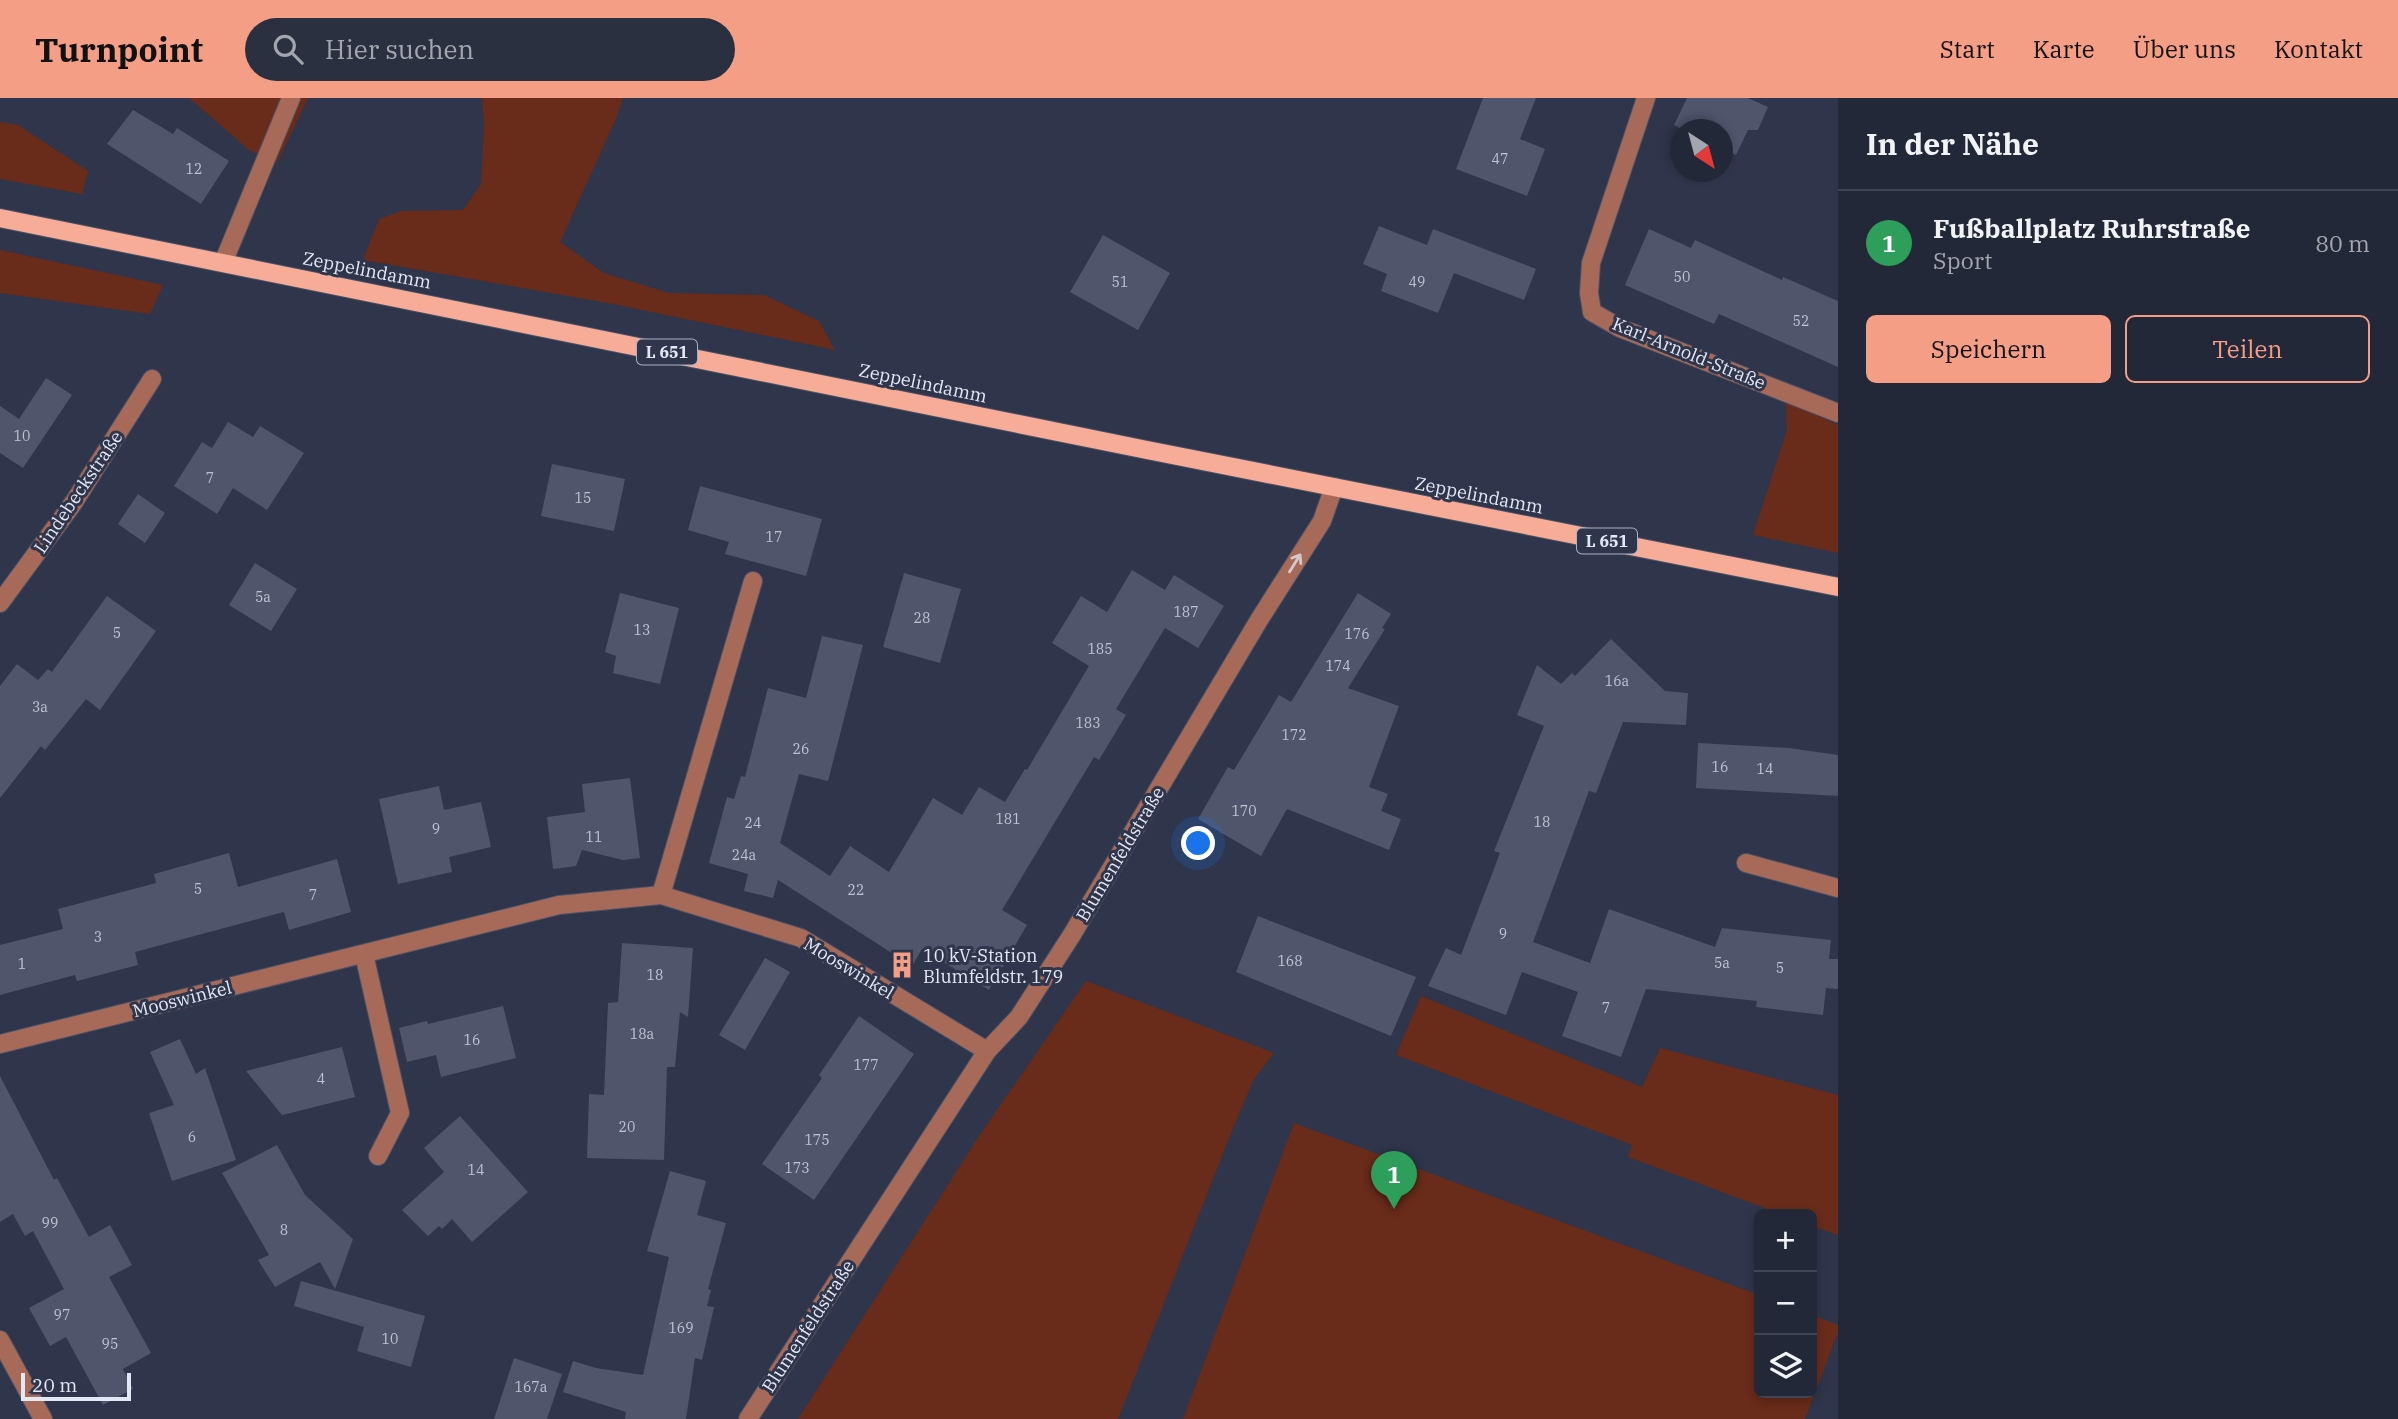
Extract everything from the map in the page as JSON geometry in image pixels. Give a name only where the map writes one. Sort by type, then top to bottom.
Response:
[{"type":"main road","name":"Zeppelindamm","points":[[0,218],[1838,587]]},
{"type":"street","points":[[223,263],[291,98]]},
{"type":"street","name":"Karl-Arnold-Straße","points":[[1646,98],[1591,263],[1589,293],[1592,312],[1620,328],[1838,413]]},
{"type":"street","name":"Lindebeckstraße","points":[[0,603],[74,502],[152,379]]},
{"type":"street","name":"Blumenfeldstraße","points":[[748,1419],[987,1051],[1019,1017],[1056,960],[1322,520],[1334,487]]},
{"type":"street","points":[[661,895],[753,581]]},
{"type":"street","points":[[1746,863],[1838,888]]},
{"type":"street","name":"Mooswinkel","points":[[0,1044],[559,905],[661,895],[801,938],[987,1051]]},
{"type":"street","points":[[364,954],[400,1113],[378,1156]]},
{"type":"street","points":[[0,1340],[43,1419]]},
{"type":"shaded area","points":[[189,98],[308,98],[277,163],[249,150]]},
{"type":"shaded area","points":[[482,98],[623,98],[560,242],[604,273],[669,293],[764,295],[819,321],[835,350],[613,304],[363,260],[379,219],[401,211],[463,210],[481,184],[484,124]]},
{"type":"shaded area","points":[[0,122],[18,125],[88,171],[82,194],[0,179]]},
{"type":"shaded area","points":[[0,250],[163,285],[150,314],[0,293]]},
{"type":"shaded area","points":[[1786,401],[1838,425],[1838,553],[1753,535],[1787,430]]},
{"type":"shaded area","points":[[1086,981],[1274,1053],[1254,1079],[1236,1121],[1118,1419],[798,1419],[979,1136]]},
{"type":"shaded area","points":[[1421,996],[1642,1087],[1660,1048],[1838,1095],[1838,1235],[1817,1228],[1817,1209],[1768,1209],[1628,1157],[1632,1145],[1396,1055]]},
{"type":"shaded area","points":[[1294,1123],[1754,1293],[1754,1398],[1813,1398],[1805,1419],[1183,1419]]},
{"type":"shaded area","points":[[1817,1317],[1838,1325],[1838,1332],[1817,1387]]},
{"type":"building","points":[[1483,98],[1536,98],[1520,139],[1545,149],[1527,196],[1456,169]]},
{"type":"building","points":[[1687,98],[1748,98],[1768,107],[1758,130],[1748,130],[1736,155],[1733,154],[1733,119],[1677,119]]},
{"type":"building","points":[[133,110],[173,134],[177,128],[229,161],[201,204],[107,144]]},
{"type":"building","points":[[1379,226],[1427,245],[1433,229],[1536,269],[1524,300],[1454,273],[1438,313],[1381,291],[1387,274],[1363,264]]},
{"type":"building","points":[[1649,229],[1691,248],[1695,240],[1782,280],[1783,277],[1838,301],[1838,367],[1719,314],[1714,324],[1625,285]]},
{"type":"building","points":[[1103,235],[1170,273],[1138,330],[1070,292]]},
{"type":"building","points":[[46,378],[72,395],[23,468],[0,453],[0,406],[19,419]]},
{"type":"building","points":[[228,422],[253,437],[260,426],[304,453],[267,510],[233,488],[217,514],[174,486],[202,442],[212,448]]},
{"type":"building","points":[[552,464],[625,479],[614,531],[541,516]]},
{"type":"building","points":[[700,486],[822,519],[806,576],[725,554],[729,542],[688,530]]},
{"type":"building","points":[[138,494],[165,513],[145,543],[118,524]]},
{"type":"building","points":[[255,563],[297,589],[271,631],[229,605]]},
{"type":"building","points":[[1132,570],[1165,590],[1174,575],[1224,606],[1198,648],[1165,628],[1116,709],[1126,715],[1099,760],[1094,757],[1002,910],[1027,925],[989,990],[922,949],[912,966],[778,880],[773,898],[744,891],[748,874],[709,863],[727,797],[734,799],[741,776],[745,777],[768,688],[806,698],[822,636],[863,645],[828,781],[799,774],[780,843],[830,876],[850,846],[889,872],[933,798],[962,815],[979,787],[1005,802],[1089,666],[1052,643],[1081,596],[1107,612]]},
{"type":"building","points":[[904,573],[961,589],[940,663],[883,647]]},
{"type":"building","points":[[620,593],[679,608],[660,684],[613,673],[616,656],[605,652]]},
{"type":"building","points":[[1358,593],[1391,614],[1382,628],[1385,629],[1348,688],[1399,706],[1369,787],[1388,794],[1381,811],[1401,819],[1389,850],[1287,809],[1261,856],[1198,819],[1228,767],[1234,770],[1279,695],[1291,702]]},
{"type":"building","points":[[107,596],[156,631],[100,710],[86,699],[45,750],[41,746],[0,798],[0,686],[17,664],[38,680],[48,669],[52,672]]},
{"type":"building","points":[[1611,639],[1665,691],[1688,693],[1686,725],[1623,722],[1596,793],[1589,791],[1533,942],[1590,963],[1609,909],[1715,947],[1722,928],[1831,940],[1829,959],[1838,959],[1838,989],[1826,988],[1823,1015],[1756,1007],[1757,1001],[1646,989],[1621,1057],[1562,1036],[1578,992],[1522,972],[1506,1015],[1428,986],[1446,948],[1461,955],[1500,853],[1494,851],[1544,726],[1517,715],[1537,665],[1561,684],[1572,673],[1575,676]]},
{"type":"building","points":[[1698,743],[1789,748],[1838,755],[1838,796],[1696,788]]},
{"type":"building","points":[[630,778],[640,858],[623,860],[582,850],[576,866],[553,869],[547,817],[585,812],[582,784]]},
{"type":"building","points":[[439,786],[444,810],[481,802],[491,847],[449,857],[452,872],[398,884],[379,799]]},
{"type":"building","points":[[229,853],[238,887],[337,859],[351,912],[289,930],[284,912],[135,952],[138,965],[77,981],[75,975],[0,995],[0,945],[63,929],[58,909],[156,883],[154,874]]},
{"type":"building","points":[[1258,916],[1416,977],[1391,1036],[1236,972]]},
{"type":"building","points":[[622,943],[693,948],[688,1017],[680,1012],[675,1067],[667,1067],[664,1160],[587,1158],[589,1094],[604,1095],[608,1003],[618,1002]]},
{"type":"building","points":[[765,958],[790,972],[745,1050],[719,1035]]},
{"type":"building","points":[[503,1006],[516,1058],[441,1077],[436,1055],[407,1062],[399,1028]]},
{"type":"building","points":[[859,1016],[914,1054],[814,1200],[762,1164],[822,1078],[819,1075]]},
{"type":"building","points":[[180,1039],[196,1074],[205,1068],[236,1160],[172,1181],[149,1113],[174,1105],[150,1052]]},
{"type":"building","points":[[342,1047],[355,1097],[282,1115],[246,1071]]},
{"type":"building","points":[[0,1076],[54,1180],[57,1178],[89,1237],[110,1225],[132,1265],[109,1277],[151,1353],[123,1369],[133,1389],[103,1405],[66,1337],[50,1346],[29,1308],[64,1289],[33,1231],[25,1236],[13,1214],[0,1222]]},
{"type":"building","points":[[460,1116],[528,1192],[472,1242],[452,1219],[442,1229],[439,1226],[428,1236],[402,1210],[444,1172],[424,1148]]},
{"type":"building","points":[[277,1145],[305,1195],[353,1239],[335,1289],[320,1262],[275,1287],[258,1260],[269,1255],[222,1173]]},
{"type":"building","points":[[670,1171],[706,1181],[697,1215],[726,1223],[708,1289],[711,1290],[707,1306],[714,1307],[702,1360],[695,1358],[686,1419],[625,1419],[626,1412],[563,1392],[573,1361],[596,1368],[643,1375],[669,1257],[647,1251]]},
{"type":"building","points":[[301,1281],[425,1316],[411,1367],[357,1351],[364,1327],[294,1306]]},
{"type":"building","points":[[514,1358],[562,1374],[547,1419],[494,1419]]},
{"type":"place","name":"10 kV-Station Blumfeldstr. 179","points":[[902,965]]},
{"type":"place","name":"Fußballplatz Ruhrstraße","points":[[1394,1209]]}]
